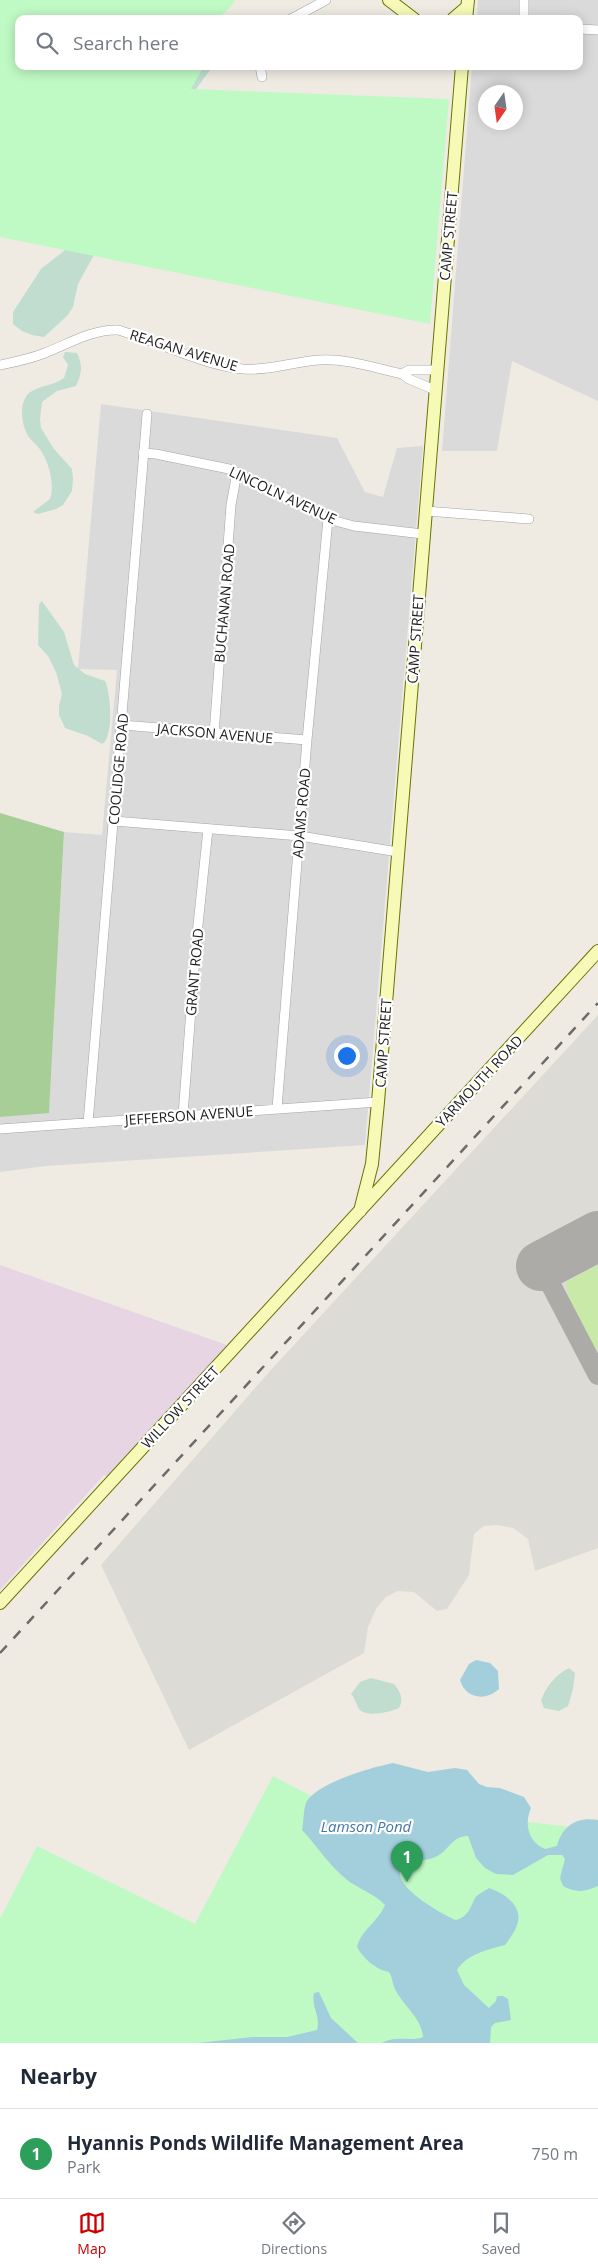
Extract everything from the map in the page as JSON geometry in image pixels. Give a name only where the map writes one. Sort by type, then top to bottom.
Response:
[{"type":"main road","points":[[389,0],[409,15]]},
{"type":"main road","name":"CAMP STREET","points":[[360,1211],[372,1164],[378,1102],[462,70]]},
{"type":"main road","name":"YARMOUTH ROAD","points":[[360,1211],[598,951]]},
{"type":"main road","points":[[372,1164],[389,1179]]},
{"type":"main road","name":"WILLOW STREET","points":[[0,1603],[360,1211]]},
{"type":"street","points":[[298,15],[326,0]]},
{"type":"street","points":[[524,0],[524,15]]},
{"type":"street","points":[[583,28],[598,30]]},
{"type":"street","points":[[261,70],[262,77]]},
{"type":"street","name":"REAGAN AVENUE","points":[[0,365],[31,358],[109,330],[128,333],[212,362],[241,368],[258,369],[319,360],[337,360],[402,374],[435,390]]},
{"type":"street","name":"REAGAN AVENUE","points":[[402,374],[410,370],[437,370]]},
{"type":"street","name":"COOLIDGE ROAD","points":[[88,1123],[147,414]]},
{"type":"street","name":"LINCOLN AVENUE","points":[[143,453],[212,464],[237,472],[328,518],[354,526],[424,534]]},
{"type":"street","name":"BUCHANAN ROAD","points":[[214,734],[231,505],[237,472]]},
{"type":"street","points":[[426,511],[528,519]]},
{"type":"street","name":"ADAMS ROAD","points":[[277,1108],[307,740],[328,518]]},
{"type":"street","name":"JACKSON AVENUE","points":[[122,725],[214,734],[307,740]]},
{"type":"street","points":[[114,821],[300,836],[398,852]]},
{"type":"street","name":"GRANT ROAD","points":[[183,1115],[196,944],[208,829]]},
{"type":"street","name":"JEFFERSON AVENUE","points":[[0,1129],[378,1102]]},
{"type":"shaded area","points":[[478,0],[598,0],[598,401],[512,361],[497,451],[442,451],[472,70],[583,70],[583,15],[477,15]]},
{"type":"shaded area","points":[[101,404],[337,438],[365,492],[383,497],[397,448],[423,446],[365,1145],[46,1166],[0,1172],[0,1117],[49,1112],[64,832],[102,835],[117,670],[78,669]]},
{"type":"shaded area","points":[[598,1015],[598,1548],[535,1571],[528,1539],[513,1528],[498,1525],[484,1526],[474,1534],[469,1575],[447,1609],[437,1611],[414,1592],[398,1591],[386,1597],[376,1609],[368,1627],[364,1653],[189,1750],[101,1565],[269,1372]]},
{"type":"shaded area","points":[[0,1265],[227,1345],[110,1478],[104,1475],[0,1590]]},
{"type":"green space","points":[[0,0],[235,0],[222,15],[15,15],[15,70],[202,70],[191,89],[449,99],[430,324],[0,237]]},
{"type":"green space","points":[[192,70],[210,70],[191,96],[94,255],[78,284],[73,307],[67,316],[44,337],[22,331],[13,324],[13,312],[41,269],[74,243]]},
{"type":"green space","points":[[65,352],[77,353],[81,373],[76,386],[57,391],[42,402],[40,419],[41,428],[54,449],[72,469],[72,491],[63,505],[38,514],[33,512],[50,499],[51,480],[43,453],[29,438],[25,429],[22,407],[29,393],[64,378],[68,365],[63,357]]},
{"type":"green space","points":[[42,601],[64,632],[74,665],[85,674],[105,681],[109,695],[110,724],[106,740],[102,744],[88,736],[65,728],[59,715],[62,694],[56,672],[48,656],[38,645],[39,604]]},
{"type":"green space","points":[[0,813],[64,832],[49,1113],[0,1117]]},
{"type":"green space","points":[[598,1265],[598,1351],[587,1337],[578,1320],[570,1302],[566,1282]]},
{"type":"green space","points":[[569,1668],[575,1673],[568,1706],[559,1711],[544,1708],[541,1700],[546,1690],[552,1681]]},
{"type":"green space","points":[[371,1678],[394,1684],[401,1695],[399,1708],[373,1714],[359,1709],[351,1694],[360,1682]]},
{"type":"green space","points":[[273,1776],[315,1798],[598,1830],[598,2043],[0,2043],[0,1919],[37,1846],[195,1924]]},
{"type":"water","points":[[476,1660],[490,1663],[498,1671],[499,1689],[488,1696],[482,1697],[471,1694],[466,1691],[460,1680],[469,1664]]},
{"type":"water","name":"Lamson Pond","points":[[393,1763],[428,1772],[455,1768],[467,1770],[479,1784],[500,1788],[524,1797],[531,1808],[528,1826],[531,1837],[539,1846],[545,1849],[557,1846],[559,1839],[567,1828],[577,1821],[598,1820],[598,1886],[589,1890],[576,1891],[563,1886],[560,1878],[565,1859],[562,1855],[548,1855],[513,1875],[496,1874],[485,1868],[476,1858],[468,1836],[455,1840],[435,1857],[404,1864],[401,1869],[400,1875],[407,1888],[441,1913],[456,1920],[466,1914],[475,1898],[489,1888],[501,1893],[515,1906],[518,1912],[517,1925],[505,1945],[472,1956],[457,1970],[464,1985],[489,2008],[496,2001],[497,1996],[503,1996],[508,1999],[511,2020],[495,2023],[491,2027],[490,2043],[382,2043],[393,2039],[423,2037],[416,2018],[399,1997],[389,1972],[379,1969],[370,1963],[357,1947],[362,1936],[385,1905],[339,1873],[302,1830],[306,1803],[321,1789],[345,1777]]},
{"type":"water","points":[[319,1992],[331,2018],[358,2043],[198,2043],[252,2037],[287,2037],[317,2030],[318,2020],[313,1998],[314,1993]]},
{"type":"taxiway","points":[[541,1266],[598,1375]]},
{"type":"runway","points":[[541,1266],[598,1236]]},
{"type":"railway","points":[[0,1653],[598,1003]]},
{"type":"place","name":"Hyannis Ponds Wildlife Management Area","points":[[407,1882]]}]
